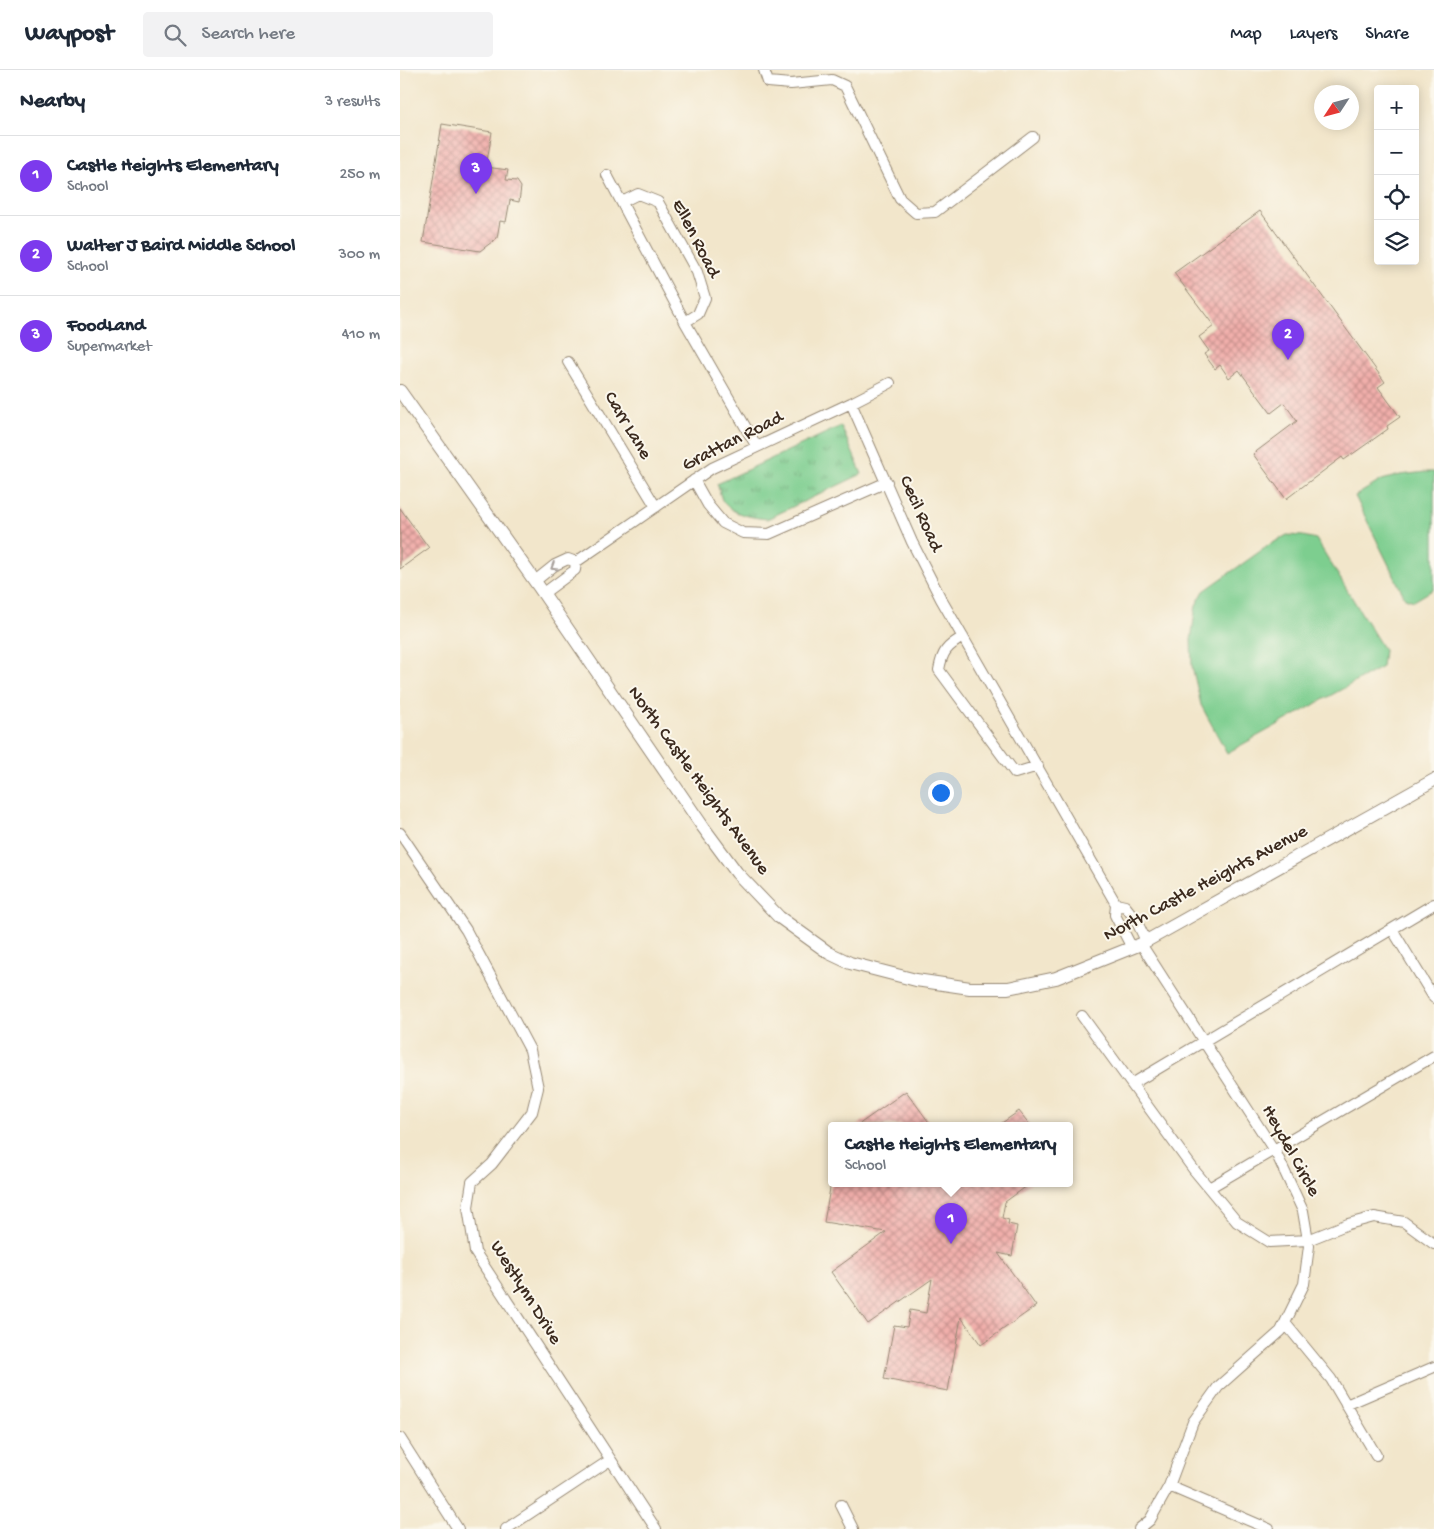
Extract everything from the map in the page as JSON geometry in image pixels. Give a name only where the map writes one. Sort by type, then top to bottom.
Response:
[{"type":"street","points":[[764,70],[768,82],[791,84],[832,80],[845,86],[900,199],[916,213],[935,212],[1033,137]]},
{"type":"street","points":[[607,174],[685,322],[757,448]]},
{"type":"street","name":"Ellen Road","points":[[622,202],[638,194],[658,202],[697,272],[705,298],[698,314],[685,322]]},
{"type":"street","name":"Carr Lane","points":[[568,362],[656,507]]},
{"type":"street","name":"Grattan Road","points":[[576,562],[712,468],[890,383]]},
{"type":"street","name":"North Castle Heights Avenue","points":[[400,391],[535,580],[703,827],[737,873],[779,917],[828,953],[850,963],[892,975],[943,985],[987,989],[1008,988],[1056,978],[1140,944],[1434,780]]},
{"type":"street","name":"Cecil Road","points":[[851,403],[912,542],[963,637],[1116,904]]},
{"type":"street","points":[[694,480],[708,505],[723,524],[743,532],[769,534],[887,482]]},
{"type":"street","points":[[535,580],[555,565],[568,559],[576,562],[575,570],[544,593]]},
{"type":"street","points":[[963,637],[952,644],[942,656],[939,670],[1015,773],[1038,766]]},
{"type":"street","name":"Westlynn Drive","points":[[400,833],[466,930],[530,1050],[538,1088],[532,1112],[492,1164],[472,1182],[468,1208],[475,1252],[656,1529]]},
{"type":"street","points":[[1116,904],[1125,906],[1136,920],[1140,944],[1115,915],[1116,904]]},
{"type":"street","points":[[1132,1084],[1434,904]]},
{"type":"street","points":[[1392,929],[1434,998]]},
{"type":"street","name":"Heydel Circle","points":[[1139,1529],[1150,1520],[1169,1486],[1192,1422],[1218,1387],[1281,1331],[1304,1284],[1309,1246],[1303,1211],[1274,1151],[1204,1040],[1140,944]]},
{"type":"street","points":[[1082,1016],[1209,1188],[1237,1222],[1269,1242],[1308,1240],[1348,1224],[1374,1217],[1404,1222],[1434,1244]]},
{"type":"street","points":[[1209,1188],[1434,1056]]},
{"type":"street","points":[[1285,1323],[1331,1379],[1376,1455]]},
{"type":"street","points":[[1346,1405],[1434,1368]]},
{"type":"street","points":[[400,1438],[458,1529]]},
{"type":"street","points":[[506,1529],[610,1460]]},
{"type":"street","points":[[1169,1486],[1269,1529]]},
{"type":"street","points":[[841,1505],[854,1529]]},
{"type":"green space","points":[[841,426],[862,474],[767,519],[736,512],[722,500],[717,484]]},
{"type":"green space","points":[[1434,472],[1434,589],[1414,601],[1405,598],[1355,496],[1382,480],[1400,475]]},
{"type":"green space","points":[[1287,535],[1316,539],[1384,650],[1382,667],[1227,753],[1201,705],[1192,666],[1191,640],[1196,605],[1204,591],[1269,545]]},
{"type":"building","points":[[442,124],[492,132],[486,167],[508,170],[506,180],[517,181],[521,187],[519,202],[510,200],[506,222],[500,221],[497,238],[480,251],[423,242]]},
{"type":"building","points":[[1260,211],[1385,382],[1378,387],[1400,417],[1387,426],[1388,429],[1344,460],[1342,457],[1286,499],[1253,454],[1297,421],[1284,403],[1271,413],[1239,370],[1229,378],[1220,365],[1215,369],[1204,354],[1209,351],[1199,337],[1214,326],[1174,273]]},
{"type":"building","points":[[400,508],[429,548],[400,569]]},
{"type":"building","points":[[906,1091],[929,1122],[862,1122]]},
{"type":"building","points":[[1019,1111],[1028,1122],[1003,1122]]},
{"type":"building","points":[[830,1187],[1026,1187],[1005,1202],[1002,1218],[1009,1220],[1008,1224],[1017,1226],[1012,1256],[998,1253],[1036,1306],[981,1345],[961,1317],[948,1391],[884,1379],[894,1325],[907,1327],[910,1310],[926,1313],[932,1279],[868,1324],[831,1272],[886,1232],[824,1222]]},
{"type":"place","name":"FoodLand","points":[[476,194]]},
{"type":"place","name":"Walter J Baird Middle School","points":[[1288,360]]},
{"type":"place","name":"Castle Heights Elementary","points":[[951,1244]]}]
